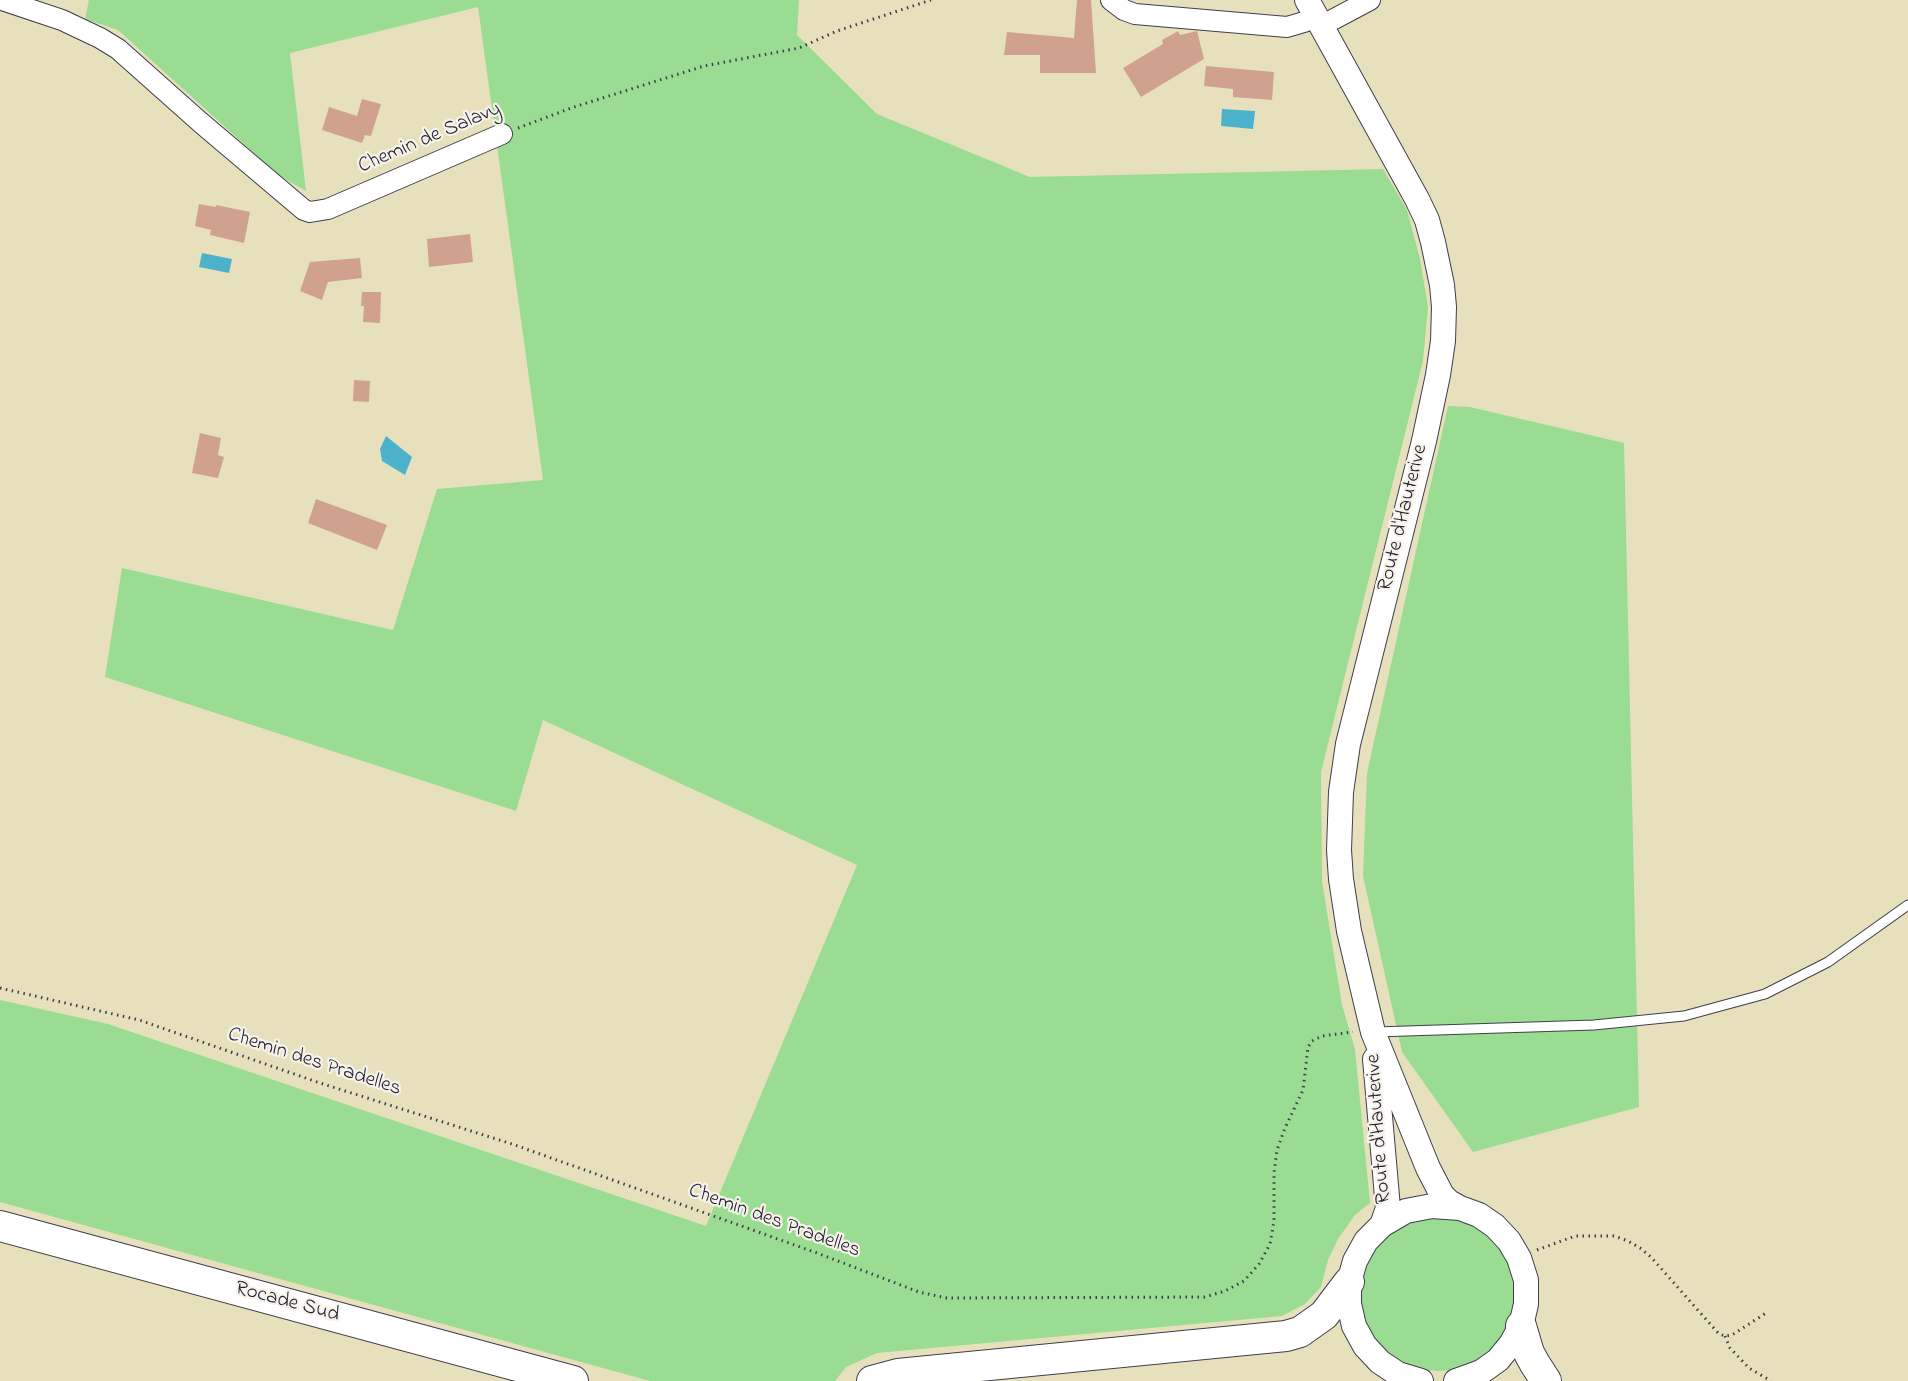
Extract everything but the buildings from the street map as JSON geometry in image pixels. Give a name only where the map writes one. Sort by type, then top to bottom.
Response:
[{"type":"main road","name":"Rocade Sud","points":[[0,1226],[573,1381]]},
{"type":"main road","points":[[872,1381],[898,1374],[1286,1336],[1300,1332],[1324,1316],[1349,1282]]},
{"type":"main road","points":[[1521,1326],[1534,1364],[1546,1381]]},
{"type":"main road","points":[[530,1370],[564,1381]]},
{"type":"street","name":"Chemin de Salavy","points":[[2,0],[72,24],[118,49],[200,122],[304,210],[310,212],[328,209],[502,134]]},
{"type":"street","points":[[1111,0],[1124,10],[1135,14],[1287,27],[1304,22],[1314,14],[1370,0]]},
{"type":"street","name":"Route d'Hauterive","points":[[1314,14],[1406,177],[1427,220],[1439,263],[1444,307],[1443,341],[1438,375],[1352,728],[1341,792],[1339,850],[1341,879],[1354,952],[1373,1032],[1387,1185],[1388,1208],[1382,1225]]},
{"type":"street","name":"Route d'Hauterive","points":[[1373,1032],[1428,1168],[1442,1195],[1449,1202],[1479,1215],[1495,1226],[1509,1241],[1519,1258],[1526,1280],[1526,1304],[1521,1326],[1511,1344],[1498,1360],[1478,1376],[1456,1381]]},
{"type":"street","name":"Route d'Hauterive","points":[[1408,1379],[1380,1362],[1365,1346],[1354,1326],[1349,1304],[1349,1282],[1355,1260],[1366,1241],[1382,1225],[1406,1211],[1432,1206],[1460,1208]]},
{"type":"lane","points":[[1373,1032],[1593,1025],[1684,1016],[1765,994],[1828,962],[1908,905]]},
{"type":"path","name":"Chemin de Salavy","points":[[502,134],[568,109],[704,66],[799,48],[837,31],[931,0]]},
{"type":"path","name":"Chemin des Pradelles","points":[[0,988],[139,1020],[320,1083],[512,1144],[919,1292],[947,1298],[1205,1297],[1235,1287],[1260,1264],[1270,1244],[1274,1221],[1274,1173],[1277,1150],[1303,1090],[1308,1047],[1312,1041],[1322,1036],[1373,1032]]},
{"type":"path","points":[[1519,1258],[1565,1238],[1614,1236],[1628,1241],[1651,1257],[1713,1330],[1725,1336],[1732,1335],[1766,1313]]},
{"type":"path","points":[[1725,1336],[1730,1348],[1749,1368],[1771,1381]]},
{"type":"green space","points":[[89,0],[799,0],[797,35],[877,114],[1030,177],[1383,169],[1407,210],[1420,259],[1428,307],[1423,361],[1321,772],[1322,881],[1342,1005],[1355,1049],[1370,1203],[1355,1215],[1338,1239],[1328,1260],[1321,1287],[1305,1304],[1282,1316],[877,1353],[846,1367],[835,1381],[650,1381],[0,1202],[0,1000],[108,1024],[706,1226],[857,865],[543,720],[516,811],[105,677],[122,568],[393,630],[437,489],[543,480],[478,7],[290,53],[306,191],[278,175],[118,30],[85,19]]},
{"type":"green space","points":[[1448,406],[1470,407],[1624,443],[1639,1107],[1473,1152],[1402,1052],[1363,876],[1367,773]]},
{"type":"green space","points":[[1438,1217],[1467,1223],[1481,1230],[1492,1240],[1502,1251],[1509,1265],[1515,1294],[1509,1323],[1502,1337],[1492,1348],[1481,1358],[1467,1365],[1438,1371],[1409,1365],[1395,1358],[1384,1348],[1374,1337],[1367,1323],[1361,1294],[1367,1265],[1374,1251],[1384,1240],[1395,1230],[1409,1223]]},
{"type":"water","points":[[1222,109],[1255,111],[1253,129],[1221,126]]},
{"type":"water","points":[[202,253],[232,259],[229,273],[199,267]]},
{"type":"water","points":[[386,436],[412,457],[405,475],[382,461],[380,449]]}]
